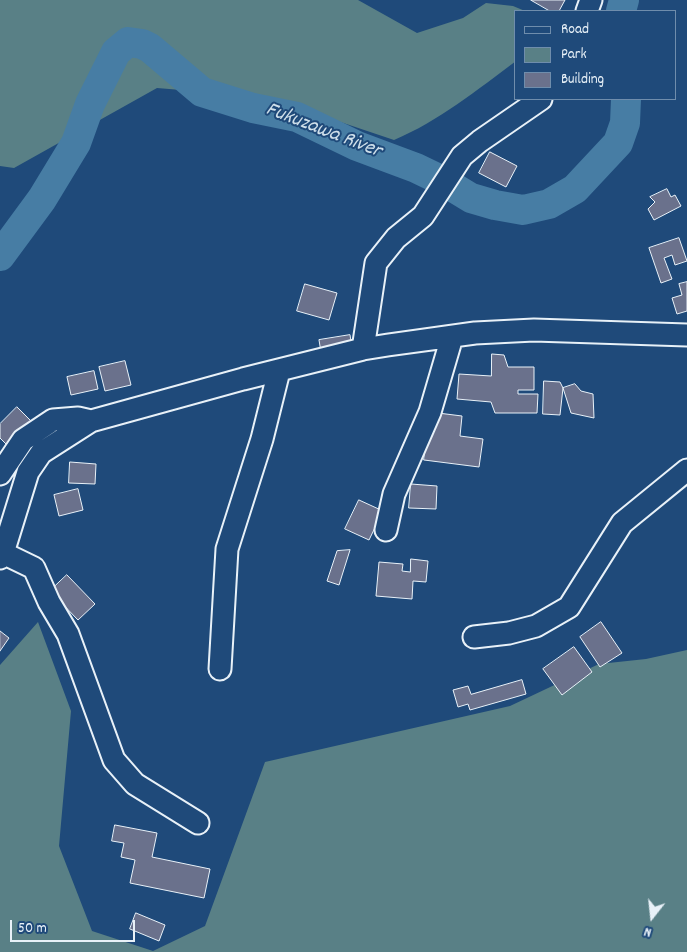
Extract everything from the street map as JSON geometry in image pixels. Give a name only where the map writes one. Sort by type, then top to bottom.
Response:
[{"type":"street","points":[[362,349],[376,263],[396,238],[423,216],[462,156],[480,141],[541,100]]},
{"type":"street","points":[[198,823],[135,784],[114,760],[68,634],[49,602],[34,568],[2,555],[28,472],[41,453],[91,421],[362,349],[474,333],[534,330],[687,335]]},
{"type":"street","points":[[386,530],[394,494],[430,412],[452,337]]},
{"type":"street","points":[[220,669],[228,549],[262,439],[278,371]]},
{"type":"street","points":[[0,474],[23,440],[53,420],[78,418],[91,421]]},
{"type":"street","points":[[474,637],[509,633],[536,626],[569,607],[622,523],[687,470]]},
{"type":"green space","points":[[0,0],[358,0],[417,33],[463,18],[486,3],[513,6],[523,10],[514,10],[514,62],[427,124],[394,140],[266,97],[157,88],[14,168],[0,166]]},
{"type":"green space","points":[[38,622],[71,711],[59,846],[92,931],[153,951],[205,926],[265,762],[510,706],[599,664],[646,659],[687,650],[687,952],[0,952],[0,665]]},
{"type":"building","points":[[531,0],[565,0],[560,10],[548,10]]},
{"type":"building","points":[[490,152],[517,166],[506,187],[479,173]]},
{"type":"building","points":[[667,189],[671,197],[675,195],[681,206],[654,220],[648,209],[655,202],[650,197]]},
{"type":"building","points":[[679,238],[687,261],[675,265],[672,255],[664,258],[672,279],[661,283],[649,248]]},
{"type":"building","points":[[687,282],[687,311],[677,314],[672,298],[682,295],[679,284]]},
{"type":"building","points":[[305,284],[337,293],[329,320],[297,311]]},
{"type":"building","points":[[350,335],[352,347],[321,352],[319,340]]},
{"type":"building","points":[[492,354],[504,355],[508,367],[534,367],[534,390],[518,390],[518,394],[538,394],[537,413],[495,413],[491,402],[457,399],[459,374],[491,376]]},
{"type":"building","points":[[125,361],[131,385],[105,391],[99,367]]},
{"type":"building","points":[[94,371],[98,389],[71,395],[67,377]]},
{"type":"building","points":[[544,381],[560,382],[563,388],[560,415],[543,414]]},
{"type":"building","points":[[575,384],[581,391],[593,394],[594,418],[571,413],[563,388]]},
{"type":"building","points":[[17,407],[31,421],[7,445],[0,438],[0,424]]},
{"type":"building","points":[[430,412],[462,416],[460,436],[483,439],[479,467],[424,460]]},
{"type":"building","points":[[70,462],[96,464],[95,484],[69,483]]},
{"type":"building","points":[[411,484],[437,486],[436,509],[409,508]]},
{"type":"building","points":[[78,489],[83,510],[59,516],[54,495]]},
{"type":"building","points":[[359,500],[383,511],[369,540],[345,529]]},
{"type":"building","points":[[350,550],[339,585],[327,581],[337,551]]},
{"type":"building","points":[[411,559],[428,561],[426,582],[413,581],[412,599],[376,596],[379,562],[403,564],[402,571],[410,572]]},
{"type":"building","points":[[67,575],[95,604],[78,620],[50,591]]},
{"type":"building","points":[[601,622],[622,653],[600,667],[580,637]]},
{"type":"building","points":[[0,631],[9,638],[0,651]]},
{"type":"building","points":[[574,647],[592,672],[562,695],[543,669]]},
{"type":"building","points":[[522,680],[526,694],[470,710],[468,704],[458,707],[453,690],[468,686],[471,694]]},
{"type":"building","points":[[115,825],[157,833],[152,857],[210,869],[204,898],[130,883],[135,860],[121,857],[124,843],[112,841]]},
{"type":"building","points":[[136,913],[165,925],[159,941],[130,929]]},
{"type":"waterway","name":"Fukuzawa River","points":[[621,10],[624,0]]},
{"type":"waterway","name":"Fukuzawa River","points":[[0,256],[42,199],[76,143],[90,104],[116,52],[128,42],[142,44],[150,48],[202,92],[253,108],[297,117],[357,146],[416,168],[443,181],[471,198],[523,210],[549,204],[575,189],[618,143],[625,123],[626,100]]}]
